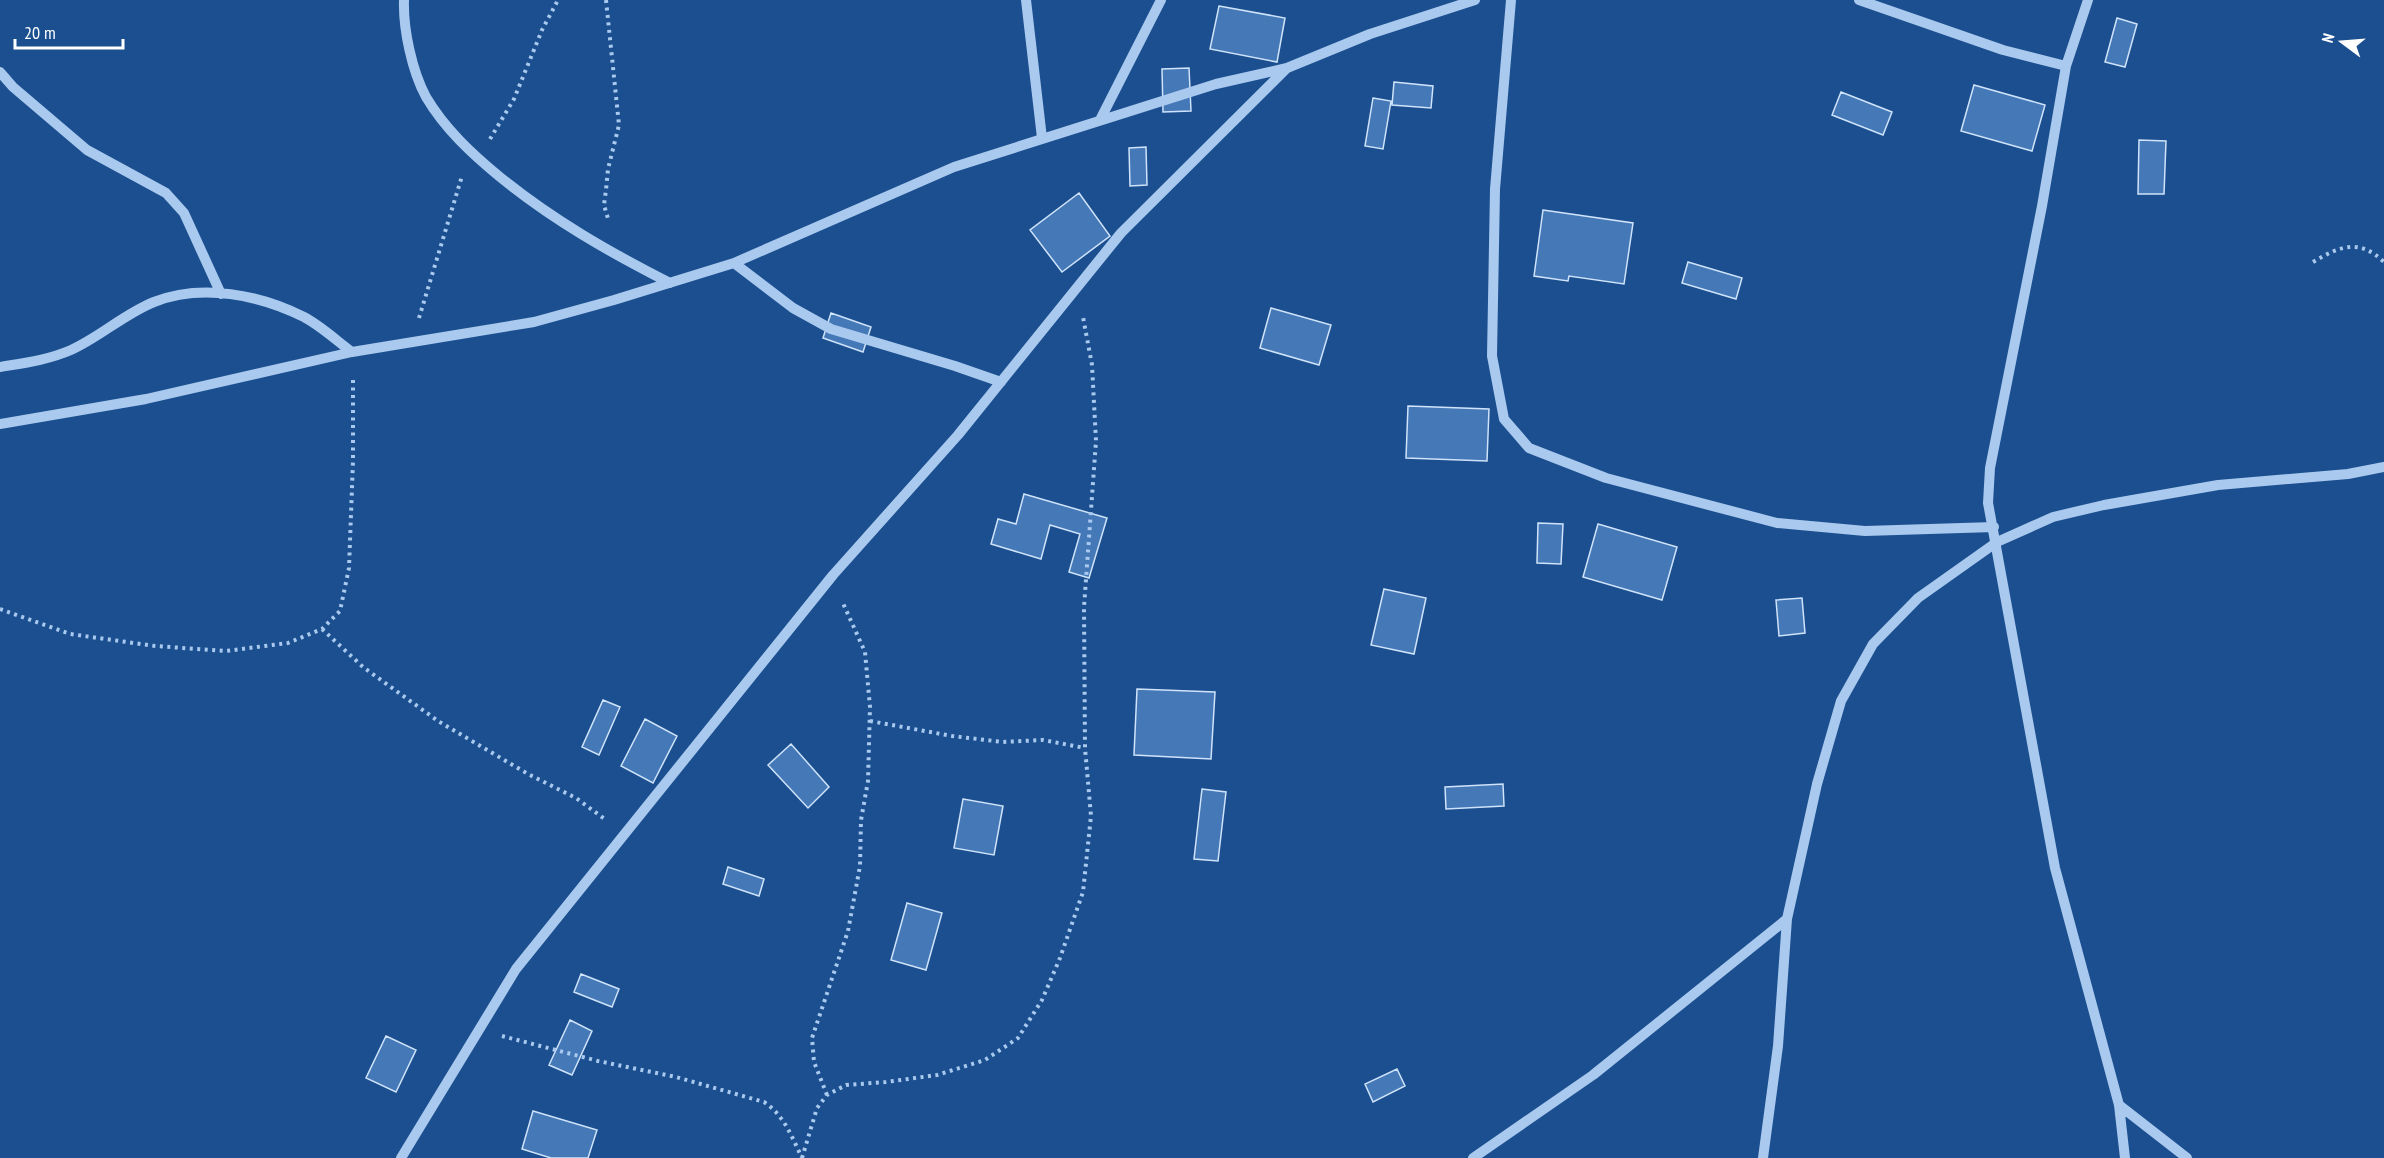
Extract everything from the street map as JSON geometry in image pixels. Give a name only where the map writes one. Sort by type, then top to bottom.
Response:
[{"type":"street","points":[[404,0],[406,30],[419,82],[427,98],[474,156],[536,207],[619,257],[670,283]]},
{"type":"street","points":[[1026,0],[1042,138]]},
{"type":"street","points":[[1100,120],[1161,0]]},
{"type":"street","points":[[0,424],[146,399],[352,352],[534,322],[670,283],[734,263],[954,167],[1216,84],[1287,68],[1370,34],[1476,0]]},
{"type":"street","points":[[1511,0],[1495,189],[1492,356],[1504,419],[1529,448],[1606,478],[1777,524],[1864,531],[1994,527]]},
{"type":"street","points":[[1859,0],[2003,50],[2066,66]]},
{"type":"street","points":[[2088,0],[2066,66],[2042,206],[1990,468],[1988,503],[1997,542],[2055,868],[2119,1105],[2125,1158]]},
{"type":"street","points":[[401,1158],[516,969],[833,575],[958,435],[1121,233],[1287,68]]},
{"type":"street","points":[[0,72],[13,87],[87,150],[166,193],[184,213],[221,294]]},
{"type":"street","points":[[734,263],[793,308],[831,329],[1001,382]]},
{"type":"street","points":[[0,367],[47,359],[73,349],[124,317],[155,302],[192,292],[221,294],[266,302],[306,318],[352,352]]},
{"type":"street","points":[[1763,1158],[1778,1046],[1787,919],[1817,784],[1841,701],[1874,644],[1918,598],[1997,542],[2053,516],[2218,485],[2348,474],[2384,466]]},
{"type":"street","points":[[1473,1158],[1593,1075],[1787,919]]},
{"type":"street","points":[[2119,1105],[2187,1158]]},
{"type":"path","points":[[411,342],[474,156],[514,99],[542,30],[558,0]]},
{"type":"path","points":[[606,0],[619,125],[608,169],[604,205],[619,257]]},
{"type":"path","points":[[2313,262],[2335,249],[2352,246],[2372,250],[2384,262]]},
{"type":"path","points":[[802,1158],[817,1108],[827,1095],[846,1085],[937,1075],[985,1060],[1018,1038],[1042,1000],[1060,958],[1083,892],[1091,816],[1085,748],[1084,607],[1096,441],[1092,365],[1078,287]]},
{"type":"path","points":[[0,609],[70,634],[155,646],[226,651],[288,643],[322,629],[340,611],[349,568],[353,461],[352,352]]},
{"type":"path","points":[[827,1095],[814,1062],[812,1038],[848,931],[858,877],[861,820],[868,781],[870,721],[865,652],[833,575]]},
{"type":"path","points":[[322,629],[363,667],[438,721],[528,774],[576,798],[624,833]]},
{"type":"path","points":[[870,721],[952,736],[1003,742],[1043,740],[1085,748]]},
{"type":"path","points":[[478,1030],[598,1061],[676,1077],[764,1102],[774,1108],[802,1158]]},
{"type":"building","points":[[1219,6],[1285,18],[1277,62],[1210,49]]},
{"type":"building","points":[[2117,18],[2137,24],[2125,67],[2105,62]]},
{"type":"building","points":[[1189,68],[1191,111],[1163,112],[1162,69]]},
{"type":"building","points":[[1394,82],[1433,86],[1431,108],[1392,105]]},
{"type":"building","points":[[1974,85],[2045,105],[2032,151],[1961,131]]},
{"type":"building","points":[[1841,92],[1892,112],[1883,135],[1832,115]]},
{"type":"building","points":[[1373,98],[1391,101],[1383,149],[1365,146]]},
{"type":"building","points":[[2139,140],[2166,141],[2164,194],[2138,194]]},
{"type":"building","points":[[1146,147],[1147,185],[1130,186],[1129,148]]},
{"type":"building","points":[[1079,193],[1110,236],[1062,272],[1030,230]]},
{"type":"building","points":[[1543,210],[1633,223],[1624,284],[1569,276],[1568,281],[1534,276]]},
{"type":"building","points":[[1688,262],[1742,278],[1736,299],[1682,283]]},
{"type":"building","points":[[1271,308],[1331,325],[1319,365],[1260,348]]},
{"type":"building","points":[[831,313],[871,327],[863,352],[823,338]]},
{"type":"building","points":[[1408,406],[1489,409],[1487,461],[1406,458]]},
{"type":"building","points":[[1024,494],[1107,518],[1089,578],[1069,572],[1080,534],[1050,525],[1041,559],[991,544],[998,519],[1016,524]]},
{"type":"building","points":[[1538,523],[1563,524],[1561,564],[1537,563]]},
{"type":"building","points":[[1598,524],[1677,547],[1662,600],[1583,577]]},
{"type":"building","points":[[1384,589],[1426,598],[1414,654],[1371,645]]},
{"type":"building","points":[[1802,598],[1805,633],[1779,636],[1776,600]]},
{"type":"building","points":[[1137,689],[1215,692],[1211,759],[1134,755]]},
{"type":"building","points":[[603,700],[620,707],[599,755],[582,747]]},
{"type":"building","points":[[645,719],[677,736],[653,783],[621,766]]},
{"type":"building","points":[[791,744],[829,787],[808,808],[768,765]]},
{"type":"building","points":[[1503,784],[1504,806],[1446,809],[1445,787]]},
{"type":"building","points":[[1202,789],[1226,792],[1218,861],[1194,859]]},
{"type":"building","points":[[963,799],[1003,806],[994,855],[954,848]]},
{"type":"building","points":[[728,867],[764,879],[759,896],[723,884]]},
{"type":"building","points":[[907,903],[942,913],[926,970],[891,960]]},
{"type":"building","points":[[581,974],[619,989],[612,1007],[574,992]]},
{"type":"building","points":[[570,1020],[592,1031],[572,1075],[549,1065]]},
{"type":"building","points":[[386,1036],[416,1050],[396,1092],[366,1078]]},
{"type":"building","points":[[1397,1069],[1405,1086],[1373,1102],[1365,1084]]},
{"type":"building","points":[[533,1111],[597,1130],[588,1158],[551,1158],[522,1149]]}]
